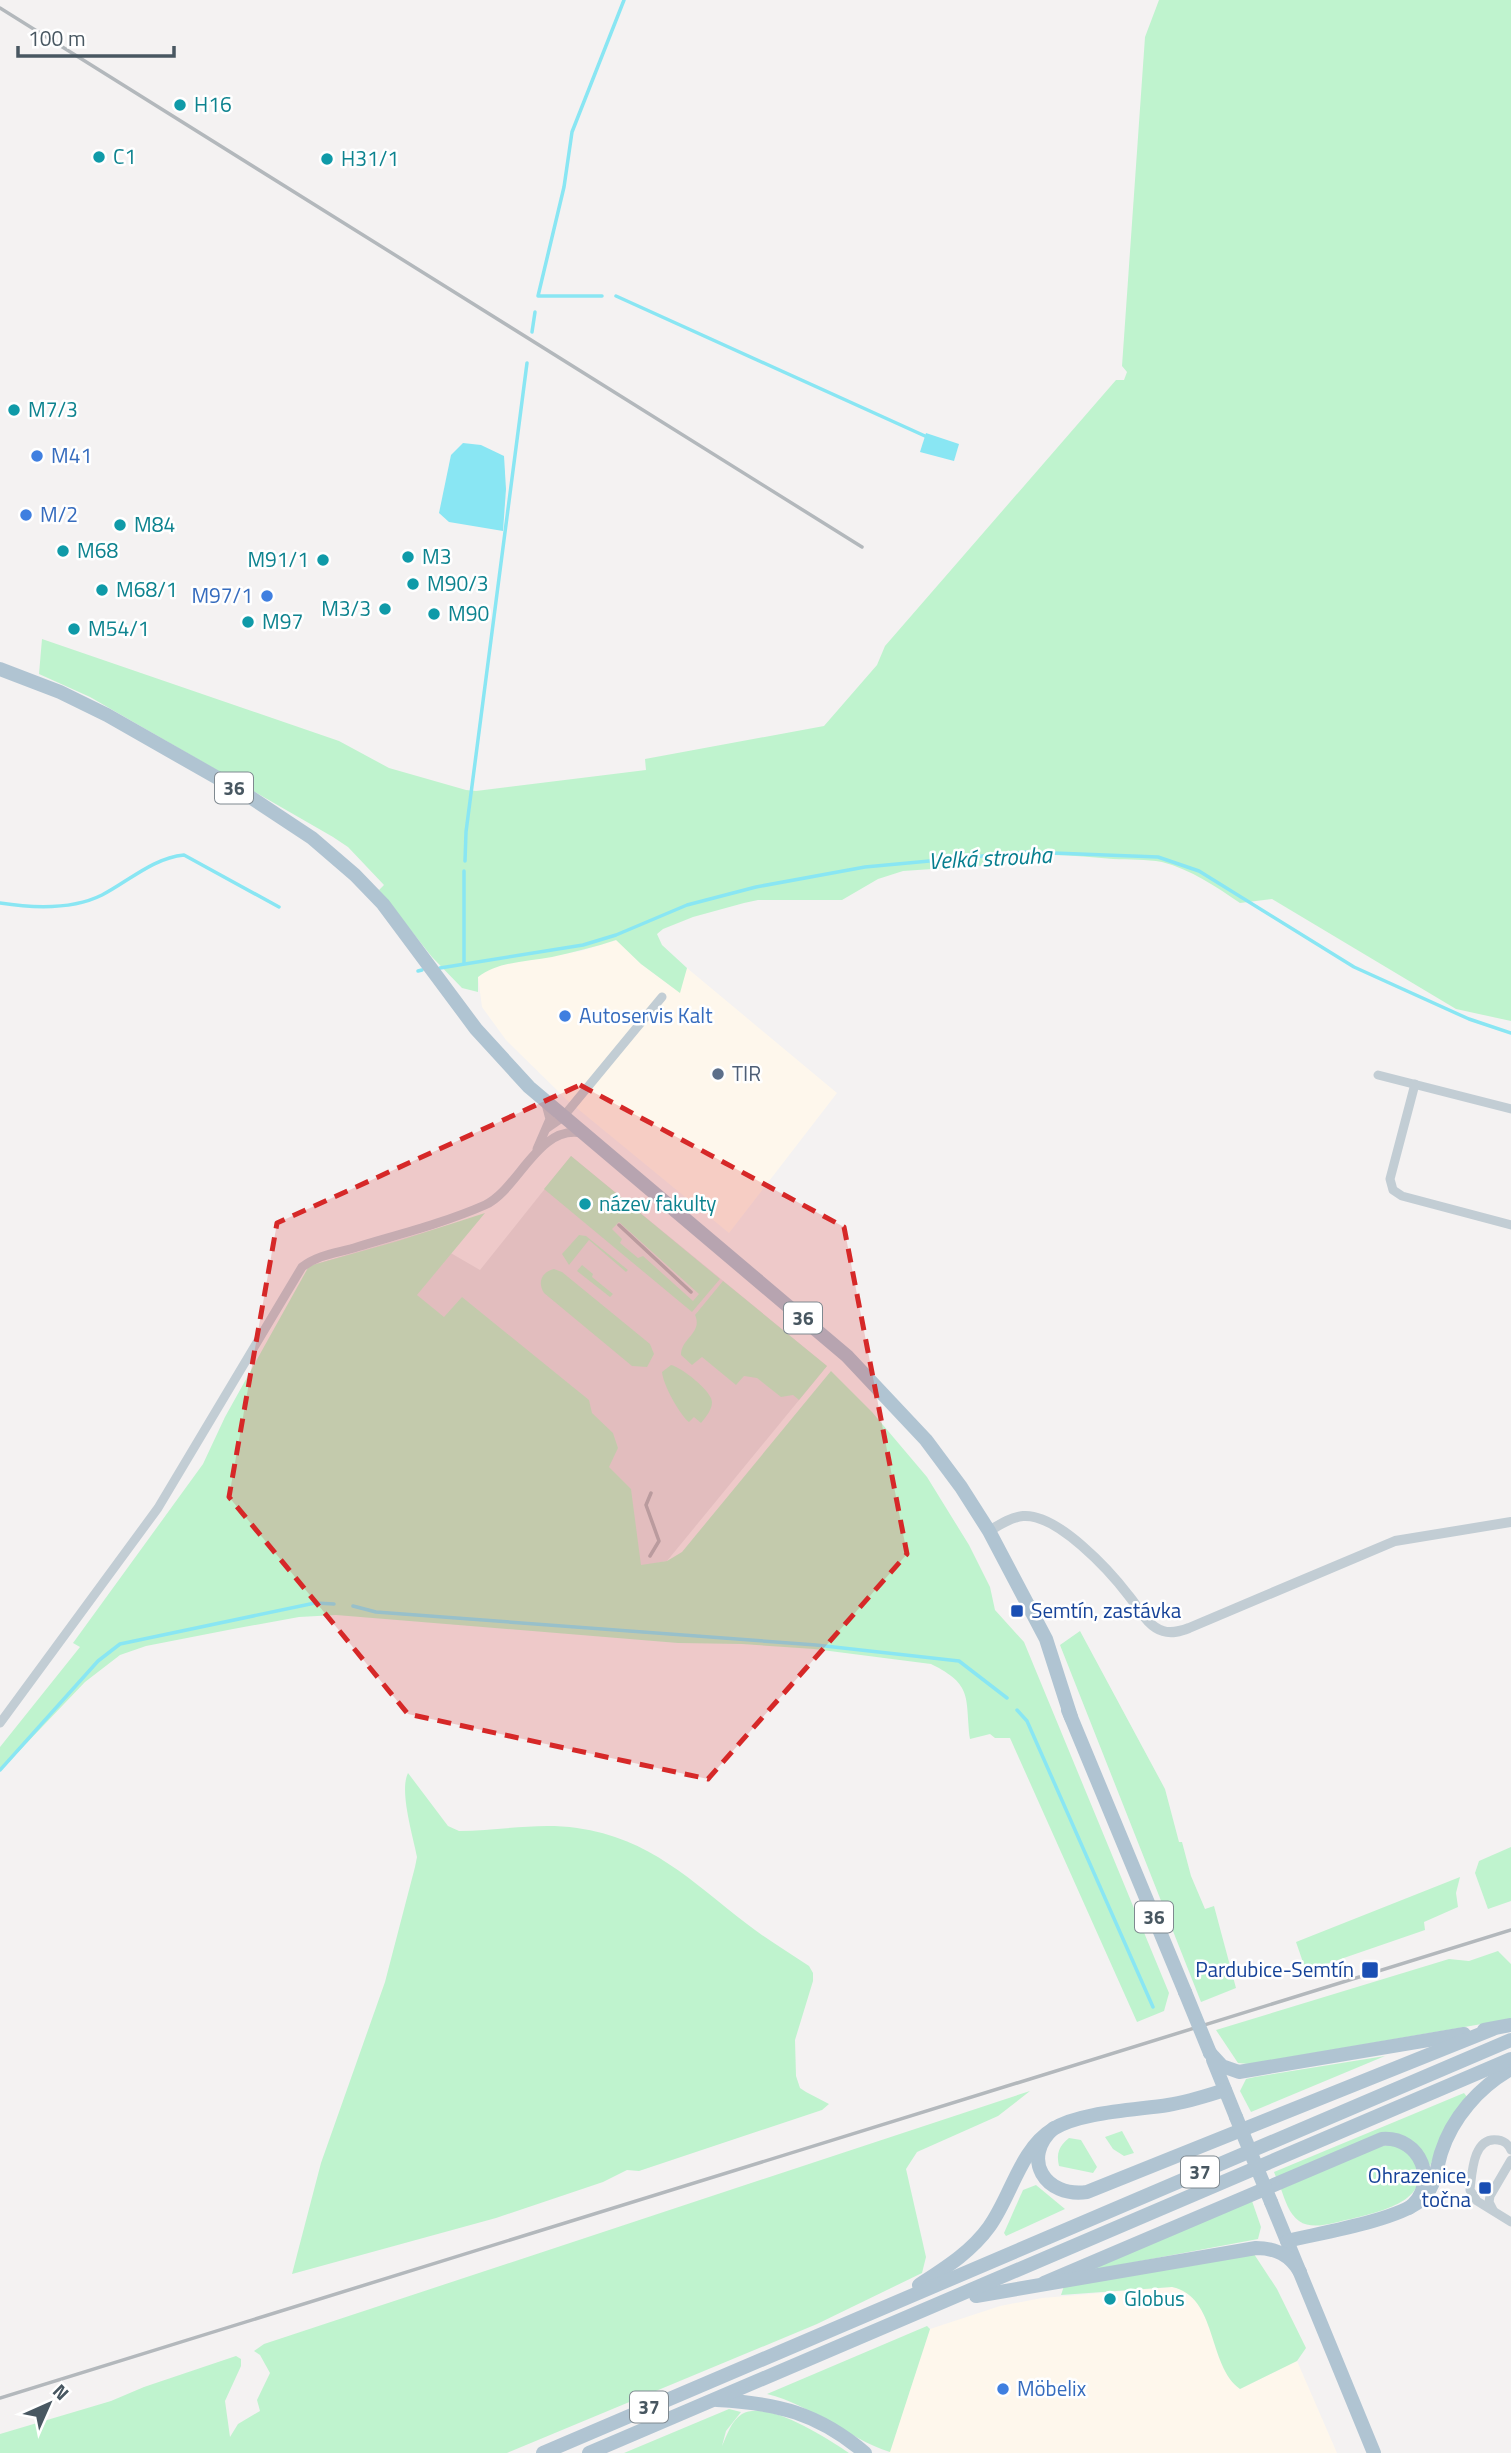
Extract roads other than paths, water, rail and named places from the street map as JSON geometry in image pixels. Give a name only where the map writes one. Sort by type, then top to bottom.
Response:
[{"type":"main road","name":"36","points":[[0,668],[60,692],[107,715],[244,793],[292,824],[346,867],[398,922],[491,1047],[543,1099],[861,1369],[942,1461],[989,1531],[1046,1639],[1071,1717],[1374,2453]]},
{"type":"main road","points":[[1210,2053],[1222,2066],[1238,2072],[1511,2025]]},
{"type":"main road","points":[[1054,2128],[1044,2137],[1038,2149],[1040,2170],[1047,2181],[1058,2189],[1073,2193],[1087,2192],[1493,2029]]},
{"type":"main road","name":"37","points":[[543,2453],[1511,2040]]},
{"type":"main road","name":"37","points":[[589,2453],[1511,2059]]},
{"type":"main road","points":[[1287,2241],[1391,2216],[1422,2200],[1429,2192],[1447,2137],[1465,2109],[1488,2083],[1511,2068]]},
{"type":"main road","points":[[889,2304],[952,2263],[980,2239],[995,2219],[1031,2150],[1054,2128],[1073,2120],[1171,2104],[1225,2090]]},
{"type":"main road","points":[[1044,2283],[1382,2140],[1405,2143],[1419,2155],[1425,2177],[1423,2190],[1409,2208]]},
{"type":"main road","points":[[1300,2273],[1303,2251],[1316,2234]]},
{"type":"main road","points":[[937,2305],[1044,2283],[1261,2248],[1275,2250],[1284,2255],[1294,2262],[1300,2273]]},
{"type":"main road","points":[[712,2399],[763,2403],[789,2409],[845,2438],[865,2453]]},
{"type":"street","points":[[547,1128],[563,1117],[662,997]]},
{"type":"street","points":[[1378,1075],[1511,1110]]},
{"type":"street","points":[[1415,1084],[1390,1180],[1393,1190],[1402,1196],[1511,1225]]},
{"type":"street","points":[[531,1158],[547,1128],[550,1115],[543,1099]]},
{"type":"street","points":[[558,1136],[563,1117]]},
{"type":"street","points":[[0,1723],[158,1508],[302,1268],[327,1254],[429,1225],[490,1202],[531,1158],[558,1136],[573,1132],[586,1135]]},
{"type":"street","points":[[989,1531],[1021,1516],[1050,1522],[1113,1577],[1150,1623],[1162,1631],[1174,1633],[1395,1541],[1511,1522]]},
{"type":"street","points":[[1511,2150],[1504,2142],[1490,2140],[1480,2146],[1471,2193],[1477,2201],[1511,2222]]},
{"type":"street","points":[[1497,2213],[1491,2207],[1489,2199],[1510,2160]]},
{"type":"water","points":[[926,433],[959,444],[954,461],[920,452]]},
{"type":"water","points":[[463,443],[481,445],[504,456],[506,489],[503,531],[449,522],[439,513],[451,455]]},
{"type":"waterway","points":[[602,296],[538,296],[564,187],[572,132],[624,0]]},
{"type":"waterway","points":[[616,296],[925,436]]},
{"type":"waterway","points":[[532,332],[535,312]]},
{"type":"waterway","points":[[465,861],[466,832],[527,363]]},
{"type":"waterway","name":"Velká strouha","points":[[440,968],[583,945],[616,935],[687,905],[756,887],[865,867],[1027,852],[1158,857],[1199,871],[1354,967],[1469,1019],[1511,1033]]},
{"type":"waterway","name":"Velká strouha","points":[[0,903],[38,907],[90,900],[141,871],[184,855],[279,907]]},
{"type":"waterway","points":[[464,871],[464,963]]},
{"type":"waterway","name":"Velká strouha","points":[[418,971],[422,970]]},
{"type":"waterway","points":[[0,1770],[98,1661],[120,1644],[315,1603],[334,1604]]},
{"type":"waterway","points":[[353,1606],[376,1612],[816,1645],[959,1661],[1007,1698]]},
{"type":"waterway","points":[[1017,1710],[1027,1721],[1153,2007]]},
{"type":"railway","points":[[0,8],[862,547]]},
{"type":"railway","points":[[619,1225],[691,1292]]},
{"type":"railway","points":[[650,1556],[659,1541],[646,1505],[651,1493]]},
{"type":"railway","points":[[0,2398],[1511,1930]]},
{"type":"place","name":"H16","points":[[180,105]]},
{"type":"place","name":"C1","points":[[99,157]]},
{"type":"place","name":"H31/1","points":[[327,159]]},
{"type":"place","name":"M7/3","points":[[14,410]]},
{"type":"place","name":"M41","points":[[37,456]]},
{"type":"place","name":"M/2","points":[[26,515]]},
{"type":"place","name":"M84","points":[[120,525]]},
{"type":"place","name":"M68","points":[[63,551]]},
{"type":"place","name":"M3","points":[[408,557]]},
{"type":"place","name":"M91/1","points":[[323,560]]},
{"type":"place","name":"M90/3","points":[[413,584]]},
{"type":"place","name":"M68/1","points":[[102,590]]},
{"type":"place","name":"M97/1","points":[[267,596]]},
{"type":"place","name":"M3/3","points":[[385,609]]},
{"type":"place","name":"M90","points":[[434,614]]},
{"type":"place","name":"M97","points":[[248,622]]},
{"type":"place","name":"M54/1","points":[[74,629]]},
{"type":"place","name":"Autoservis Kalt","points":[[565,1016]]},
{"type":"place","name":"TIR","points":[[718,1074]]},
{"type":"place","name":"název fakulty","points":[[585,1204]]},
{"type":"place","name":"Semtín, zastávka","points":[[1017,1611]]},
{"type":"place","name":"Pardubice-Semtín","points":[[1370,1970]]},
{"type":"place","name":"Ohrazenice, točna","points":[[1485,2188]]},
{"type":"place","name":"Globus","points":[[1110,2299]]},
{"type":"place","name":"Möbelix","points":[[1003,2389]]}]
